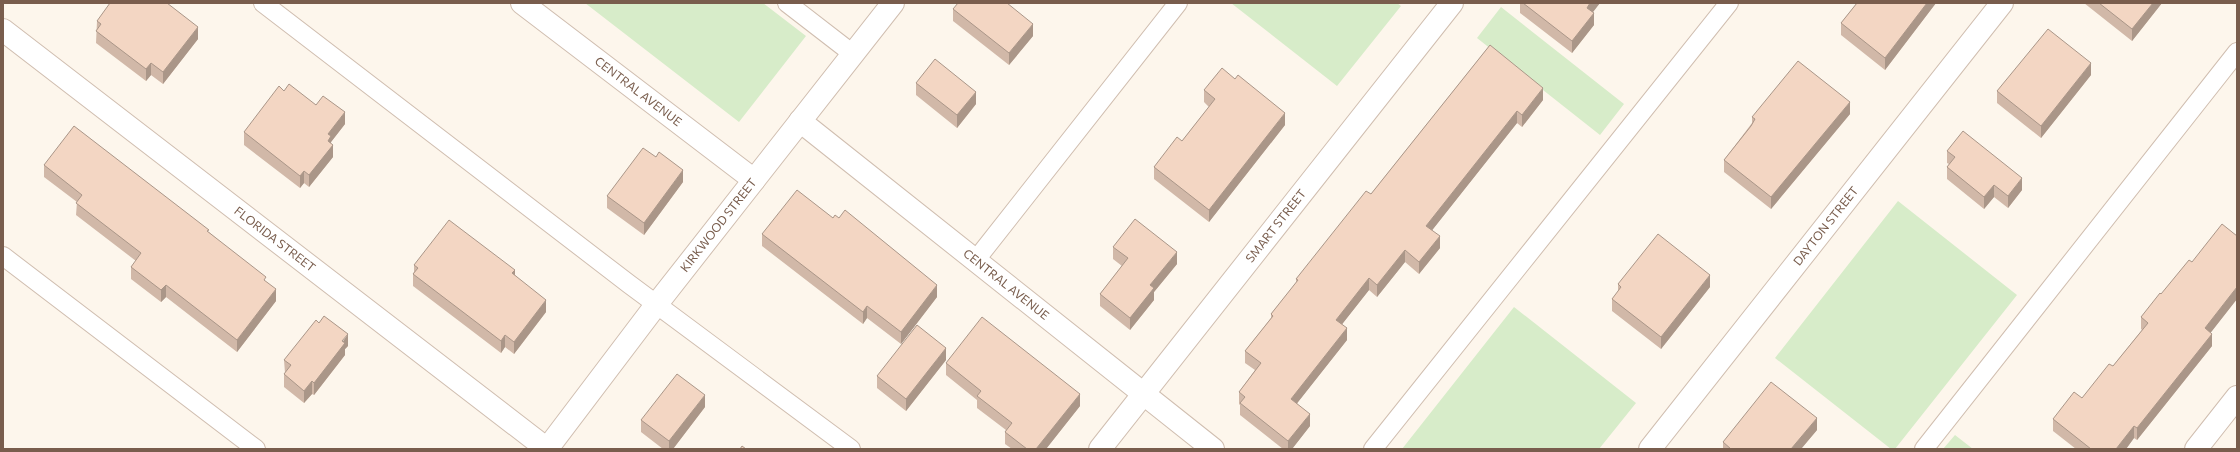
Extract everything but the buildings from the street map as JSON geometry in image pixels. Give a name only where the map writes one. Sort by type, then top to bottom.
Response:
[{"type":"street","name":"CENTRAL AVENUE","points":[[522,3],[754,180]]},
{"type":"street","name":"KIRKWOOD STREET","points":[[547,449],[656,305],[893,3]]},
{"type":"street","name":"SMART STREET","points":[[1100,449],[1452,3]]},
{"type":"street","name":"DAYTON STREET","points":[[1650,449],[2002,3]]},
{"type":"street","name":"FLORIDA STREET","points":[[3,30],[547,449]]},
{"type":"street","name":"CENTRAL AVENUE","points":[[800,121],[1213,449]]},
{"type":"street","points":[[2196,449],[2237,397]]},
{"type":"lane","points":[[263,3],[656,305],[851,449]]},
{"type":"lane","points":[[787,3],[853,54]]},
{"type":"lane","points":[[976,261],[1178,3]]},
{"type":"lane","points":[[1373,449],[1729,3]]},
{"type":"lane","points":[[1924,449],[2237,52]]},
{"type":"lane","points":[[3,256],[256,449]]},
{"type":"green space","points":[[585,3],[763,3],[806,36],[739,122]]},
{"type":"green space","points":[[1231,3],[1397,3],[1401,6],[1337,86]]},
{"type":"green space","points":[[1501,7],[1624,104],[1600,135],[1477,38]]},
{"type":"green space","points":[[1898,201],[2017,295],[1895,449],[1891,449],[1775,358]]},
{"type":"green space","points":[[1514,307],[1636,403],[1599,449],[1402,449]]},
{"type":"green space","points":[[1955,435],[1973,449],[1943,449]]}]
